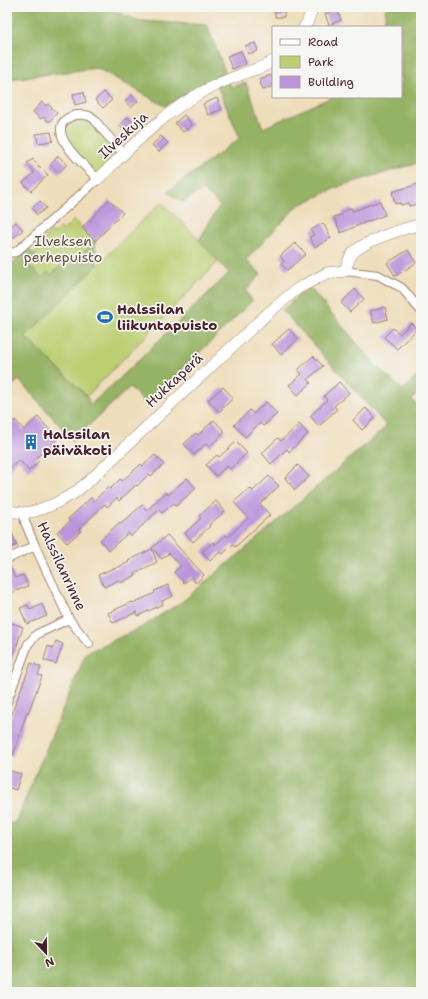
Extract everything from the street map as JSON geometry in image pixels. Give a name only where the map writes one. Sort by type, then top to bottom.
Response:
[{"type":"street","points":[[305,26],[313,7]]},
{"type":"street","name":"Ilveskuja","points":[[7,260],[168,114],[206,90],[272,62]]},
{"type":"street","points":[[98,179],[64,143],[61,132],[63,124],[69,118],[76,115],[85,115],[93,118],[124,154]]},
{"type":"street","points":[[421,224],[398,230],[365,244],[352,254],[346,271],[378,275],[402,288],[421,311]]},
{"type":"street","points":[[7,253],[16,252]]},
{"type":"street","name":"Hukkaperä","points":[[24,513],[52,505],[73,494],[89,481],[267,314],[297,289],[327,273],[346,271]]},
{"type":"street","name":"Halssilanrinne","points":[[7,511],[24,513],[25,522],[35,546],[69,619],[89,644]]},
{"type":"street","points":[[7,559],[35,546]]},
{"type":"street","points":[[7,702],[28,644],[37,634],[69,619]]},
{"type":"green space","points":[[7,7],[102,7],[140,21],[207,25],[231,87],[246,83],[263,128],[330,98],[402,98],[402,26],[384,26],[386,7],[421,7],[421,162],[343,185],[297,206],[246,260],[261,274],[246,291],[252,301],[146,405],[130,387],[73,440],[19,380],[7,390],[7,267],[29,249],[36,257],[28,264],[42,278],[48,272],[51,275],[60,266],[65,271],[95,241],[97,265],[25,337],[87,396],[90,405],[229,273],[199,240],[220,205],[203,190],[182,202],[168,192],[240,138],[214,79],[165,106],[97,68],[10,79],[7,64]]},
{"type":"green space","points":[[85,115],[124,154],[98,179],[69,150],[63,124]]},
{"type":"green space","name":"Halssilan liikuntapuisto","points":[[161,202],[220,260],[87,396],[25,337]]},
{"type":"green space","name":"Ilveksen perhepuisto","points":[[74,220],[95,241],[65,271],[41,278],[28,264],[36,257],[33,254],[39,249],[36,246],[51,232],[54,234],[60,228],[63,231]]},
{"type":"green space","points":[[309,287],[378,368],[403,390],[421,372],[421,389],[412,400],[421,408],[421,992],[7,992],[7,822],[15,824],[86,653],[140,628],[183,601],[387,426],[282,310]]},
{"type":"building","points":[[337,9],[341,20],[329,25],[325,14]]},
{"type":"building","points":[[275,10],[284,11],[284,17],[275,17]]},
{"type":"building","points":[[255,43],[258,51],[248,54],[245,46]]},
{"type":"building","points":[[241,51],[246,64],[232,69],[227,56]]},
{"type":"building","points":[[271,75],[272,86],[263,90],[259,79]]},
{"type":"building","points":[[84,92],[86,102],[75,105],[73,94]]},
{"type":"building","points":[[104,92],[112,100],[103,108],[95,100]]},
{"type":"building","points":[[132,95],[138,101],[131,108],[125,101]]},
{"type":"building","points":[[217,98],[222,109],[208,115],[203,104]]},
{"type":"building","points":[[42,102],[46,106],[48,104],[57,113],[49,122],[43,117],[41,119],[33,112]]},
{"type":"building","points":[[184,115],[192,125],[183,132],[175,123]]},
{"type":"building","points":[[128,117],[135,125],[126,133],[119,125]]},
{"type":"building","points":[[51,132],[53,141],[38,143],[36,134]]},
{"type":"building","points":[[161,136],[168,143],[159,152],[152,145]]},
{"type":"building","points":[[58,156],[67,164],[59,173],[50,165]]},
{"type":"building","points":[[33,159],[48,175],[31,191],[23,183],[34,173],[27,163]]},
{"type":"building","points":[[421,183],[421,203],[409,206],[408,203],[401,205],[400,203],[395,204],[392,192]]},
{"type":"building","points":[[109,200],[123,213],[95,241],[82,228]]},
{"type":"building","points":[[40,201],[46,208],[37,215],[32,208]]},
{"type":"building","points":[[380,201],[385,215],[341,233],[334,217],[343,214],[342,212],[351,208],[353,211]]},
{"type":"building","points":[[16,222],[23,230],[12,239],[7,234],[7,230]]},
{"type":"building","points":[[323,223],[331,238],[315,247],[309,237],[314,235],[311,230]]},
{"type":"building","points":[[295,243],[306,254],[287,270],[281,264],[284,261],[280,256]]},
{"type":"building","points":[[408,250],[416,263],[395,276],[387,263]]},
{"type":"building","points":[[355,289],[364,299],[350,312],[341,303]]},
{"type":"building","points":[[385,307],[388,319],[374,323],[370,311]]},
{"type":"building","points":[[411,323],[417,329],[397,349],[384,337],[393,328],[400,334]]},
{"type":"building","points":[[289,329],[298,339],[281,355],[272,344]]},
{"type":"building","points":[[313,356],[323,366],[308,379],[311,383],[298,395],[289,385],[302,374],[298,370]]},
{"type":"building","points":[[339,382],[349,393],[334,406],[337,409],[319,426],[310,416],[327,400],[324,396]]},
{"type":"building","points":[[223,387],[233,398],[219,412],[208,400]]},
{"type":"building","points":[[266,402],[277,414],[263,426],[260,423],[245,437],[234,425],[250,410],[253,414]]},
{"type":"building","points":[[366,408],[375,418],[362,430],[353,420]]},
{"type":"building","name":"Halssilan päiväkoti","points":[[38,417],[58,439],[52,444],[54,445],[36,458],[39,461],[29,471],[19,460],[7,471],[7,428],[15,420],[24,430]]},
{"type":"building","points":[[214,420],[225,432],[209,447],[206,444],[194,455],[184,444],[196,433],[198,435]]},
{"type":"building","points":[[299,424],[308,434],[289,452],[287,449],[271,464],[262,453],[278,438],[281,441]]},
{"type":"building","points":[[236,442],[247,453],[230,469],[227,466],[216,476],[206,465],[217,455],[219,457]]},
{"type":"building","points":[[155,455],[164,464],[151,476],[149,474],[119,501],[117,498],[107,507],[105,504],[79,529],[81,531],[67,543],[57,532],[70,521],[68,519],[91,498],[94,501],[108,487],[110,489],[120,479],[122,481],[141,464],[143,466]]},
{"type":"building","points":[[298,465],[309,477],[295,490],[285,478]]},
{"type":"building","points":[[269,476],[279,486],[260,504],[270,515],[235,547],[233,544],[223,554],[220,552],[210,561],[202,552],[213,542],[215,545],[226,535],[228,537],[248,518],[234,502],[250,488],[253,491]]},
{"type":"building","points":[[187,478],[196,488],[176,506],[174,503],[162,513],[159,510],[131,536],[128,533],[109,550],[100,540],[142,505],[147,510],[166,492],[168,495]]},
{"type":"building","points":[[216,501],[225,511],[193,542],[185,533],[201,518],[199,516]]},
{"type":"building","points":[[7,522],[17,545],[7,549]]},
{"type":"building","points":[[167,535],[204,575],[196,583],[191,577],[184,583],[174,572],[181,566],[169,553],[162,559],[152,548]]},
{"type":"building","points":[[152,549],[157,562],[135,573],[136,575],[120,583],[119,580],[104,587],[98,575],[129,562],[128,561]]},
{"type":"building","points":[[7,564],[9,564],[15,578],[23,575],[28,586],[11,593],[7,583]]},
{"type":"building","points":[[168,585],[173,596],[162,601],[163,604],[138,616],[137,612],[113,623],[108,613],[155,593],[154,591]]},
{"type":"building","points":[[42,604],[47,616],[27,624],[20,608],[28,605],[30,610]]},
{"type":"building","points":[[9,622],[23,627],[8,671],[7,627]]},
{"type":"building","points":[[56,641],[63,644],[56,664],[44,660],[48,646],[53,648]]},
{"type":"building","points":[[31,663],[41,667],[38,675],[42,676],[28,713],[27,712],[13,756],[7,754],[7,728]]},
{"type":"building","points":[[10,771],[21,774],[16,790],[7,787],[7,780]]},
{"type":"place","name":"Halssilan liikuntapuisto","points":[[105,317]]},
{"type":"place","name":"Halssilan päiväkoti","points":[[31,442]]}]
